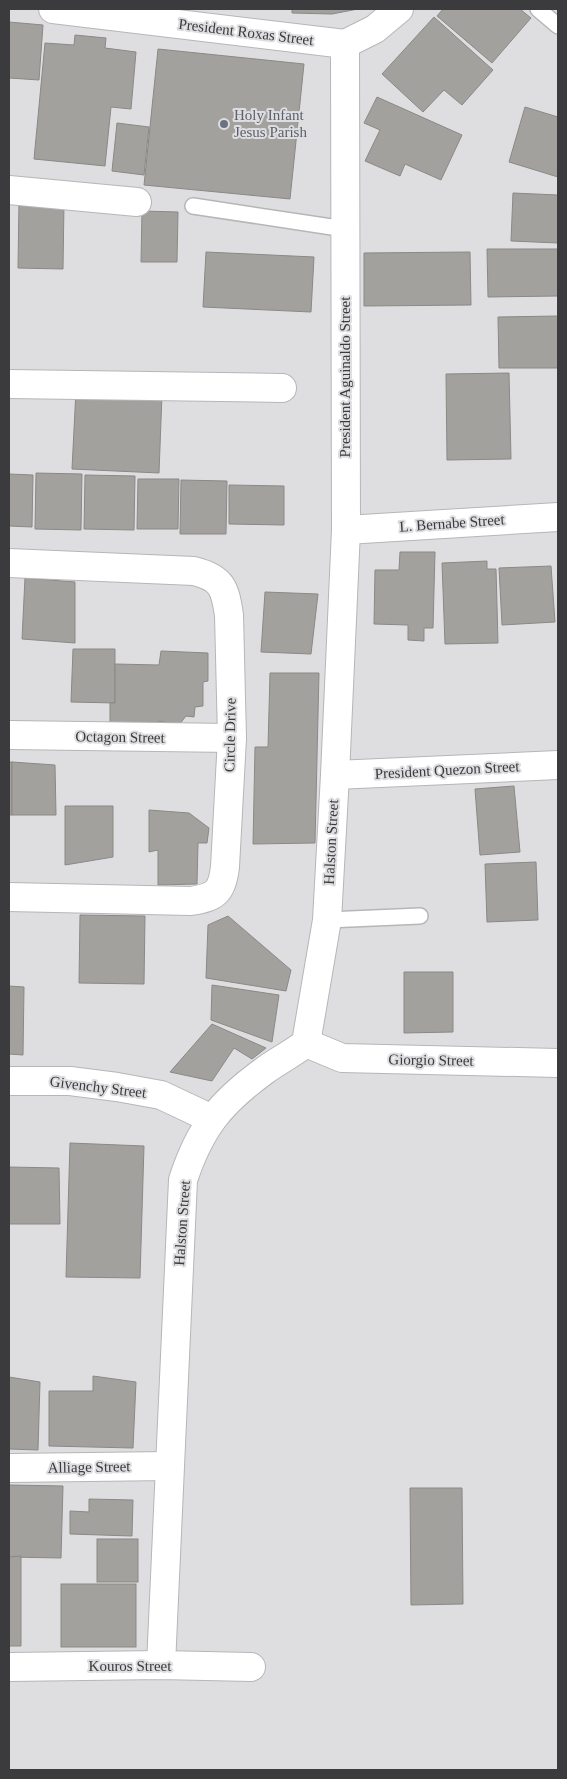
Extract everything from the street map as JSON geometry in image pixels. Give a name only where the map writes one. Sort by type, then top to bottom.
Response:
[{"type":"street","name":"President Roxas Street","points":[[53,9],[89,11],[344,44]]},
{"type":"street","points":[[344,44],[375,29],[399,9]]},
{"type":"street","name":"President Aguinaldo Street","points":[[335,775],[346,530],[344,44]]},
{"type":"street","points":[[9,190],[137,202]]},
{"type":"street","points":[[9,384],[282,388]]},
{"type":"street","name":"L. Bernabe Street","points":[[346,530],[558,517]]},
{"type":"street","name":"Circle Drive","points":[[9,563],[194,571],[209,575],[221,584],[227,600],[229,614],[232,738],[225,867],[223,882],[217,892],[206,898],[191,901],[9,897]]},
{"type":"street","name":"Octagon Street","points":[[9,736],[232,738]]},
{"type":"street","name":"President Quezon Street","points":[[335,775],[558,765]]},
{"type":"street","name":"Halston Street","points":[[161,1665],[183,1180],[192,1153],[212,1119],[227,1102],[265,1070],[289,1056],[306,1043],[327,920],[335,775]]},
{"type":"street","name":"Giorgio Street","points":[[306,1043],[342,1058],[558,1063]]},
{"type":"street","name":"Givenchy Street","points":[[9,1081],[70,1081],[162,1095],[212,1119]]},
{"type":"street","name":"Alliage Street","points":[[9,1468],[169,1466]]},
{"type":"street","name":"Kouros Street","points":[[9,1666],[161,1665],[251,1667]]},
{"type":"lane","points":[[538,9],[558,26]]},
{"type":"lane","points":[[193,206],[345,228]]},
{"type":"lane","points":[[327,920],[420,916]]},
{"type":"building","points":[[292,9],[358,9],[332,14],[292,13]]},
{"type":"building","points":[[443,9],[520,9],[531,18],[492,63],[437,16]]},
{"type":"building","points":[[434,17],[493,70],[462,105],[444,90],[423,112],[382,74]]},
{"type":"building","points":[[9,22],[43,25],[39,80],[9,78]]},
{"type":"building","points":[[75,35],[106,38],[105,48],[136,52],[131,109],[111,107],[105,166],[34,159],[45,43],[74,45]]},
{"type":"building","name":"Holy Infant Jesus Parish","points":[[158,49],[304,64],[290,199],[144,185]]},
{"type":"building","points":[[377,97],[462,135],[441,180],[405,164],[400,176],[365,161],[380,130],[364,123]]},
{"type":"building","points":[[525,107],[558,117],[558,177],[509,162]]},
{"type":"building","points":[[117,123],[149,127],[144,175],[112,171]]},
{"type":"building","points":[[513,193],[558,195],[558,243],[511,241]]},
{"type":"building","points":[[19,201],[64,202],[63,269],[18,268]]},
{"type":"building","points":[[142,211],[178,212],[177,262],[141,262]]},
{"type":"building","points":[[487,249],[558,249],[558,296],[488,297]]},
{"type":"building","points":[[206,252],[314,257],[311,312],[203,307]]},
{"type":"building","points":[[470,252],[471,305],[364,306],[364,253]]},
{"type":"building","points":[[558,316],[558,368],[499,368],[498,317]]},
{"type":"building","points":[[509,373],[511,459],[447,460],[446,374]]},
{"type":"building","points":[[76,390],[162,394],[159,473],[72,469]]},
{"type":"building","points":[[36,473],[82,474],[81,530],[35,529]]},
{"type":"building","points":[[9,474],[33,475],[32,527],[9,526]]},
{"type":"building","points":[[85,475],[135,476],[134,530],[84,529]]},
{"type":"building","points":[[138,479],[179,479],[178,529],[137,529]]},
{"type":"building","points":[[181,480],[227,481],[226,534],[180,534]]},
{"type":"building","points":[[229,485],[284,486],[284,525],[229,524]]},
{"type":"building","points":[[400,552],[435,552],[433,628],[424,628],[424,641],[408,640],[408,625],[374,624],[375,570],[399,570]]},
{"type":"building","points":[[487,561],[487,569],[496,569],[498,643],[445,644],[442,563]]},
{"type":"building","points":[[551,566],[555,622],[502,625],[499,568]]},
{"type":"building","points":[[25,578],[75,582],[75,643],[22,639]]},
{"type":"building","points":[[265,592],[318,594],[311,654],[261,652]]},
{"type":"building","points":[[73,649],[115,649],[115,703],[71,702]]},
{"type":"building","points":[[161,651],[208,653],[208,681],[203,682],[203,706],[195,707],[194,717],[186,716],[179,725],[159,721],[159,727],[110,726],[110,703],[115,703],[115,664],[159,665]]},
{"type":"building","points":[[270,673],[319,673],[315,843],[253,844],[255,747],[268,747]]},
{"type":"building","points":[[9,762],[12,762],[12,815],[9,815]]},
{"type":"building","points":[[12,762],[55,765],[56,815],[12,815]]},
{"type":"building","points":[[514,786],[520,852],[480,855],[475,789]]},
{"type":"building","points":[[65,806],[113,806],[113,857],[65,865]]},
{"type":"building","points":[[149,810],[189,813],[209,828],[207,843],[198,843],[197,884],[158,885],[158,850],[149,852]]},
{"type":"building","points":[[536,862],[538,920],[487,922],[485,864]]},
{"type":"building","points":[[80,915],[145,916],[144,984],[79,983]]},
{"type":"building","points":[[228,916],[291,970],[286,991],[206,978],[208,925]]},
{"type":"building","points":[[404,972],[453,972],[453,1032],[404,1033]]},
{"type":"building","points":[[212,985],[279,995],[272,1042],[211,1020]]},
{"type":"building","points":[[9,986],[24,987],[23,1055],[9,1054]]},
{"type":"building","points":[[212,1024],[266,1048],[252,1059],[234,1048],[212,1081],[170,1072]]},
{"type":"building","points":[[70,1143],[144,1146],[140,1278],[66,1277]]},
{"type":"building","points":[[9,1167],[59,1168],[60,1224],[9,1224]]},
{"type":"building","points":[[93,1376],[136,1382],[133,1448],[49,1446],[49,1391],[93,1391]]},
{"type":"building","points":[[9,1377],[40,1382],[38,1450],[9,1449]]},
{"type":"building","points":[[9,1485],[63,1486],[61,1558],[9,1557]]},
{"type":"building","points":[[410,1488],[462,1488],[463,1604],[411,1605]]},
{"type":"building","points":[[89,1499],[133,1500],[132,1536],[70,1534],[70,1511],[89,1512]]},
{"type":"building","points":[[97,1539],[138,1539],[138,1582],[97,1582]]},
{"type":"building","points":[[21,1556],[21,1646],[9,1646],[9,1557]]},
{"type":"building","points":[[61,1584],[136,1584],[136,1647],[61,1647]]},
{"type":"place","name":"Holy Infant Jesus Parish","points":[[224,124]]}]
